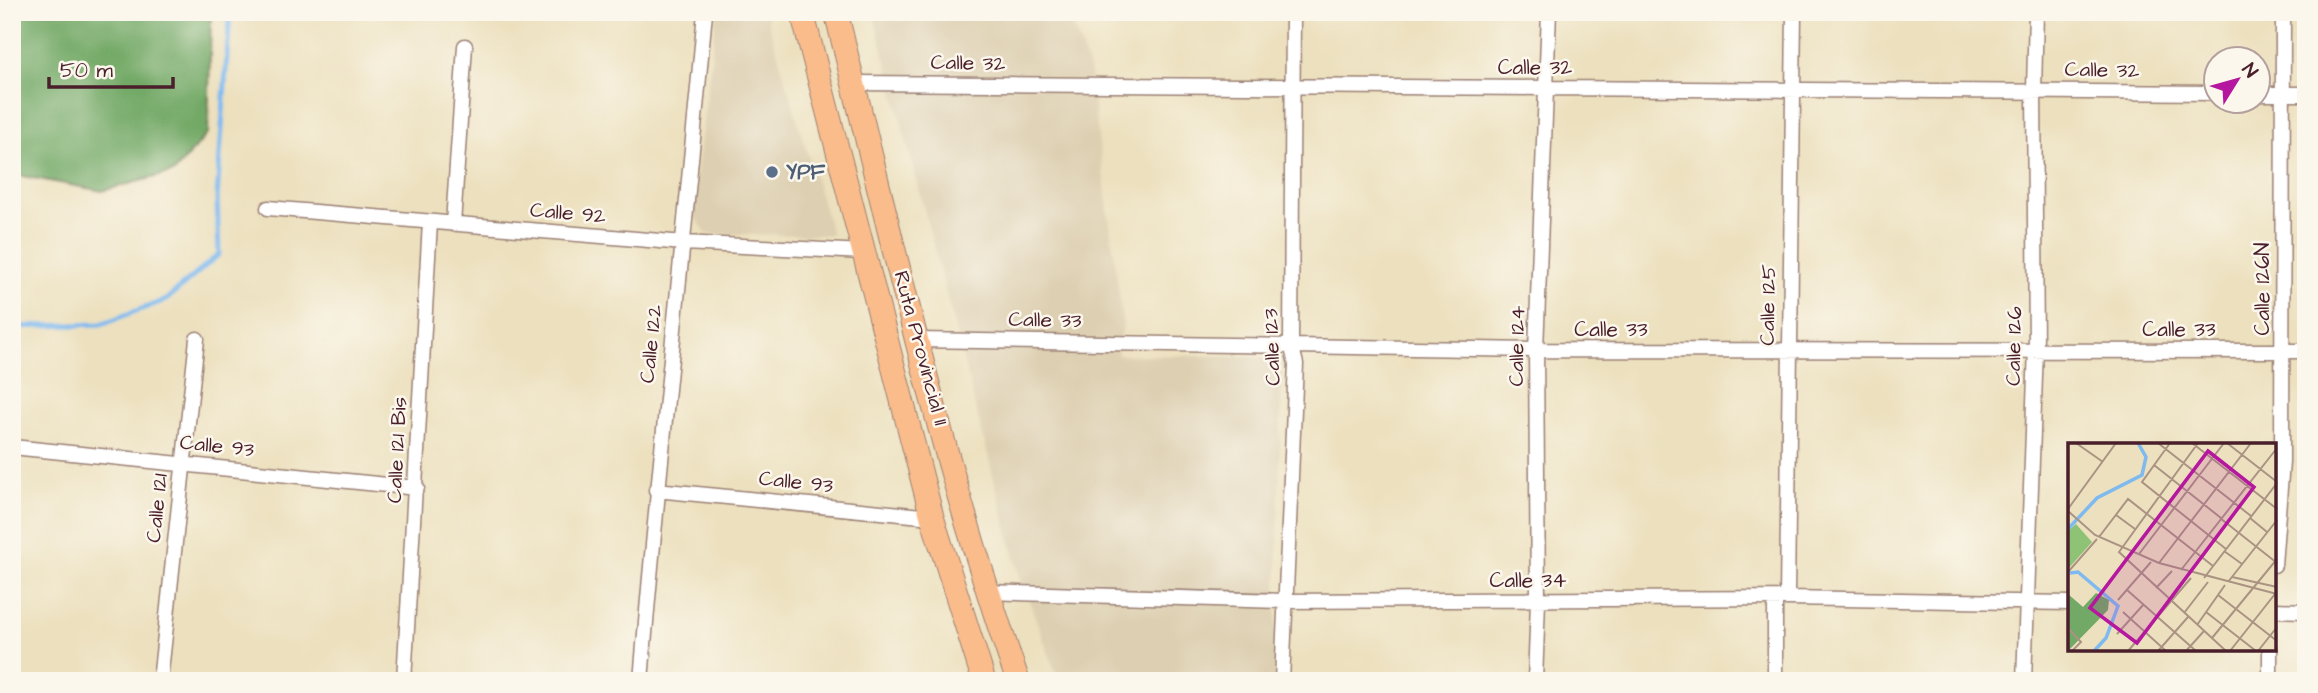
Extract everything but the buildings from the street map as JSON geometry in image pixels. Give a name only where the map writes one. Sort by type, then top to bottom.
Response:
[{"type":"main road","name":"Ruta Provincial 11","points":[[802,12],[932,517],[984,681]]},
{"type":"main road","name":"Ruta Provincial 11","points":[[836,12],[917,340],[987,592],[1018,681]]},
{"type":"street","name":"Calle 122","points":[[641,681],[656,490],[684,243],[705,12]]},
{"type":"street","name":"Calle 123","points":[[1282,681],[1296,364],[1291,344],[1293,12]]},
{"type":"street","name":"Calle 124","points":[[1535,681],[1538,601],[1536,350],[1549,12]]},
{"type":"street","name":"Calle 125","points":[[1775,681],[1781,599],[1794,12]]},
{"type":"street","name":"Calle 126","points":[[2024,681],[2036,348],[2036,12]]},
{"type":"street","name":"Calle 126N","points":[[2276,539],[2282,462],[2283,12]]},
{"type":"street","points":[[453,224],[465,46]]},
{"type":"street","name":"Calle 32","points":[[853,83],[2202,93]]},
{"type":"street","points":[[2272,94],[2306,94]]},
{"type":"street","name":"Calle 92","points":[[268,208],[684,243],[864,252]]},
{"type":"street","name":"Calle 121 Bis","points":[[404,681],[430,222]]},
{"type":"street","name":"Calle 121","points":[[160,681],[197,339]]},
{"type":"street","name":"Calle 33","points":[[917,340],[1536,350],[2036,348],[2306,351]]},
{"type":"street","name":"Calle 93","points":[[12,447],[417,488]]},
{"type":"street","name":"Calle 93","points":[[656,490],[932,517]]},
{"type":"street","name":"Calle 34","points":[[987,592],[1284,601],[1781,599],[2068,603]]},
{"type":"street","points":[[2276,610],[2306,611]]},
{"type":"street","points":[[2270,651],[2270,681]]},
{"type":"shaded area","points":[[717,12],[765,12],[832,235],[707,234],[692,212]]},
{"type":"shaded area","points":[[873,12],[1068,12],[1089,68],[1123,324],[1117,355],[1282,357],[1275,681],[1059,681],[1018,571]]},
{"type":"green space","points":[[12,12],[211,12],[208,133],[174,172],[102,191],[12,174]]},
{"type":"waterway","points":[[12,327],[101,324],[166,300],[219,254],[217,198],[230,12]]},
{"type":"place","name":"YPF","points":[[772,172]]}]
